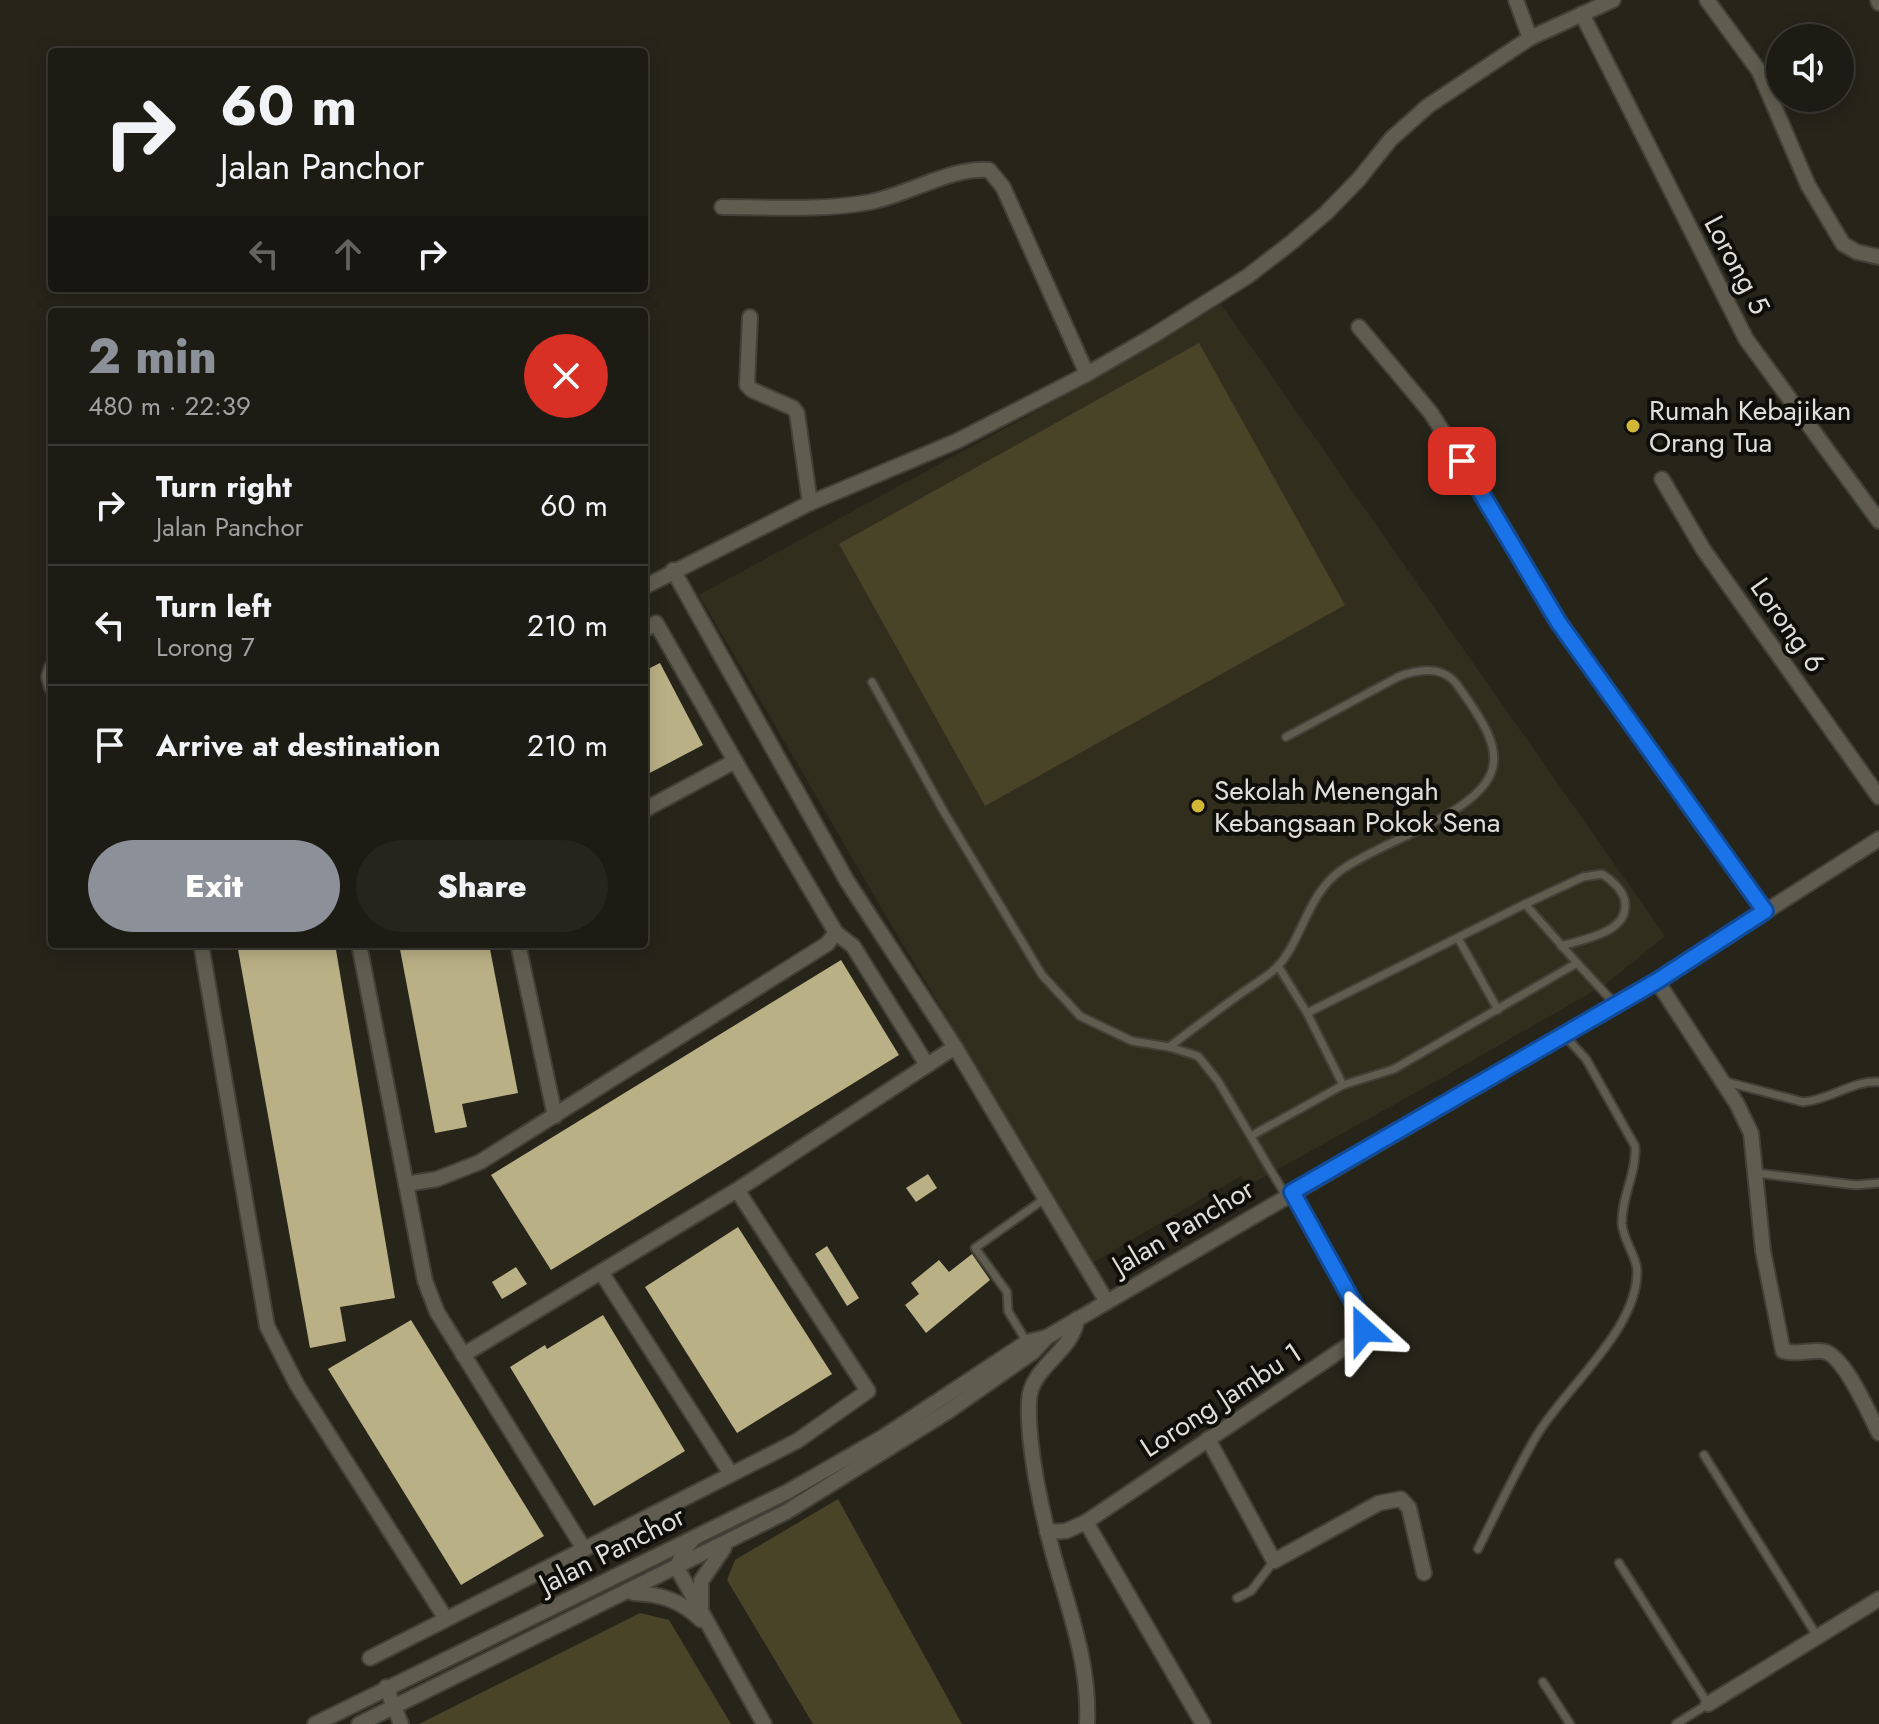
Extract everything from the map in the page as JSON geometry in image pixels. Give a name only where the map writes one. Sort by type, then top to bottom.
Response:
[{"type":"street","points":[[1516,0],[1530,38]]},
{"type":"street","points":[[648,585],[810,503],[957,441],[1087,374],[1248,276],[1292,242],[1326,213],[1391,139],[1428,106],[1530,38],[1613,0]]},
{"type":"street","points":[[1707,0],[1759,71],[1808,185],[1843,244],[1857,252],[1879,257]]},
{"type":"street","name":"Lorong 5","points":[[1582,14],[1746,339],[1879,521]]},
{"type":"street","points":[[722,207],[847,206],[912,191],[971,170],[989,170],[1003,187],[1087,374]]},
{"type":"street","points":[[750,317],[747,385],[793,408],[797,413],[810,503]]},
{"type":"street","points":[[1359,327],[1431,413],[1559,623],[1765,911]]},
{"type":"street","name":"Lorong 6","points":[[1662,479],[1719,573],[1879,797]]},
{"type":"street","points":[[673,570],[847,881],[955,1047],[1107,1302]]},
{"type":"street","points":[[648,628],[656,623],[829,916],[836,933],[853,946],[927,1065]]},
{"type":"street","points":[[648,808],[735,761]]},
{"type":"street","name":"Jalan Panchor","points":[[315,1724],[787,1492],[1289,1194],[1657,981],[1879,839]]},
{"type":"street","points":[[406,1184],[437,1179],[480,1162],[827,944],[836,933]]},
{"type":"street","points":[[202,948],[267,1326],[297,1385],[446,1619]]},
{"type":"street","points":[[360,948],[425,1281],[437,1312],[584,1549]]},
{"type":"street","points":[[519,948],[555,1116]]},
{"type":"street","points":[[1657,981],[1737,1104],[1751,1133],[1763,1251],[1783,1351],[1796,1355],[1823,1350],[1837,1358],[1879,1433]]},
{"type":"street","points":[[463,1355],[737,1190],[955,1047]]},
{"type":"street","points":[[370,1658],[797,1441],[868,1391],[737,1190]]},
{"type":"street","name":"Lorong Jambu 1","points":[[1047,1532],[1066,1531],[1086,1522],[1348,1348],[1364,1330],[1363,1320],[1289,1194]]},
{"type":"street","points":[[601,1272],[731,1474]]},
{"type":"street","points":[[1077,1319],[1074,1334],[1038,1377],[1029,1398],[1047,1532],[1085,1666],[1087,1724]]},
{"type":"street","name":"Jalan Panchor","points":[[359,1724],[733,1539],[884,1453],[1030,1347]]},
{"type":"street","points":[[1208,1439],[1274,1561],[1379,1503],[1401,1499],[1409,1508],[1424,1573]]},
{"type":"street","points":[[1086,1522],[1203,1724]]},
{"type":"street","points":[[696,1536],[683,1551],[677,1568],[764,1724]]},
{"type":"street","points":[[702,1613],[701,1581],[712,1561],[733,1539]]},
{"type":"street","points":[[636,1565],[677,1568]]},
{"type":"street","points":[[629,1593],[649,1594],[678,1602],[690,1609],[712,1631]]},
{"type":"street","points":[[1708,1704],[1879,1599]]},
{"type":"street","points":[[386,1687],[401,1724]]},
{"type":"lane","points":[[1169,1047],[1278,966],[1326,883],[1355,861],[1435,820],[1475,794],[1490,777],[1495,762],[1493,747],[1456,682],[1445,674],[1433,671],[1417,670],[1398,677],[1286,737]]},
{"type":"lane","points":[[872,682],[944,812],[1042,975],[1055,991],[1073,1010],[1091,1022],[1132,1041],[1198,1056],[1210,1068],[1289,1194]]},
{"type":"lane","points":[[1307,1013],[1589,875],[1602,874],[1611,879],[1625,898],[1626,912],[1620,922],[1612,929],[1561,946]]},
{"type":"lane","points":[[1525,904],[1616,1005]]},
{"type":"lane","points":[[1458,938],[1498,1010]]},
{"type":"lane","points":[[1251,1136],[1343,1085],[1394,1069],[1577,963]]},
{"type":"lane","points":[[1278,966],[1307,1013],[1343,1085]]},
{"type":"lane","points":[[1478,1549],[1537,1435],[1560,1400],[1612,1340],[1633,1294],[1637,1269],[1622,1226],[1636,1161],[1635,1146],[1586,1059],[1565,1036]]},
{"type":"lane","points":[[1721,1081],[1803,1102],[1862,1083],[1879,1082]]},
{"type":"lane","points":[[1756,1173],[1856,1185],[1879,1183]]},
{"type":"lane","points":[[1030,1347],[1008,1311],[1007,1292],[975,1248],[1047,1197]]},
{"type":"lane","points":[[1704,1455],[1817,1636]]},
{"type":"lane","points":[[1237,1598],[1251,1591],[1274,1561]]},
{"type":"lane","points":[[1619,1563],[1708,1704],[1676,1724]]},
{"type":"lane","points":[[1543,1682],[1570,1724]]},
{"type":"shaded area","name":"Sekolah Menengah Kebangsaan Pokok Sena","points":[[1221,304],[1665,936],[1606,984],[1447,1075],[1248,1186],[1241,1176],[1094,1262],[889,921],[699,595],[1077,389]]},
{"type":"shaded area","points":[[1199,343],[1345,605],[985,806],[839,544]]},
{"type":"shaded area","points":[[838,1499],[962,1724],[813,1724],[727,1580],[735,1560]]},
{"type":"shaded area","points":[[640,1613],[669,1620],[731,1724],[419,1724]]},
{"type":"building","points":[[660,663],[703,745],[648,774],[648,669]]},
{"type":"building","points":[[238,948],[336,948],[395,1298],[340,1307],[346,1341],[310,1348]]},
{"type":"building","points":[[400,948],[490,948],[518,1093],[462,1104],[467,1127],[435,1133]]},
{"type":"building","points":[[841,960],[899,1055],[551,1270],[491,1175]]},
{"type":"building","points":[[928,1174],[937,1188],[916,1202],[906,1188]]},
{"type":"building","points":[[738,1227],[832,1374],[737,1433],[645,1287]]},
{"type":"building","points":[[827,1246],[859,1298],[847,1306],[815,1254]]},
{"type":"building","points":[[972,1254],[990,1280],[926,1333],[905,1305],[919,1294],[911,1283],[939,1260],[949,1272]]},
{"type":"building","points":[[516,1267],[527,1284],[502,1299],[492,1282]]},
{"type":"building","points":[[603,1315],[685,1451],[594,1506],[510,1367]]},
{"type":"building","points":[[411,1320],[544,1536],[461,1585],[328,1369]]},
{"type":"place","name":"Rumah Kebajikan Orang Tua","points":[[1633,426]]},
{"type":"place","name":"Sekolah Menengah Kebangsaan Pokok Sena","points":[[1198,806]]},
{"type":"route","points":[[1364,1330],[1363,1320],[1292,1192],[1565,1036],[1765,911],[1559,623],[1462,461]]}]
